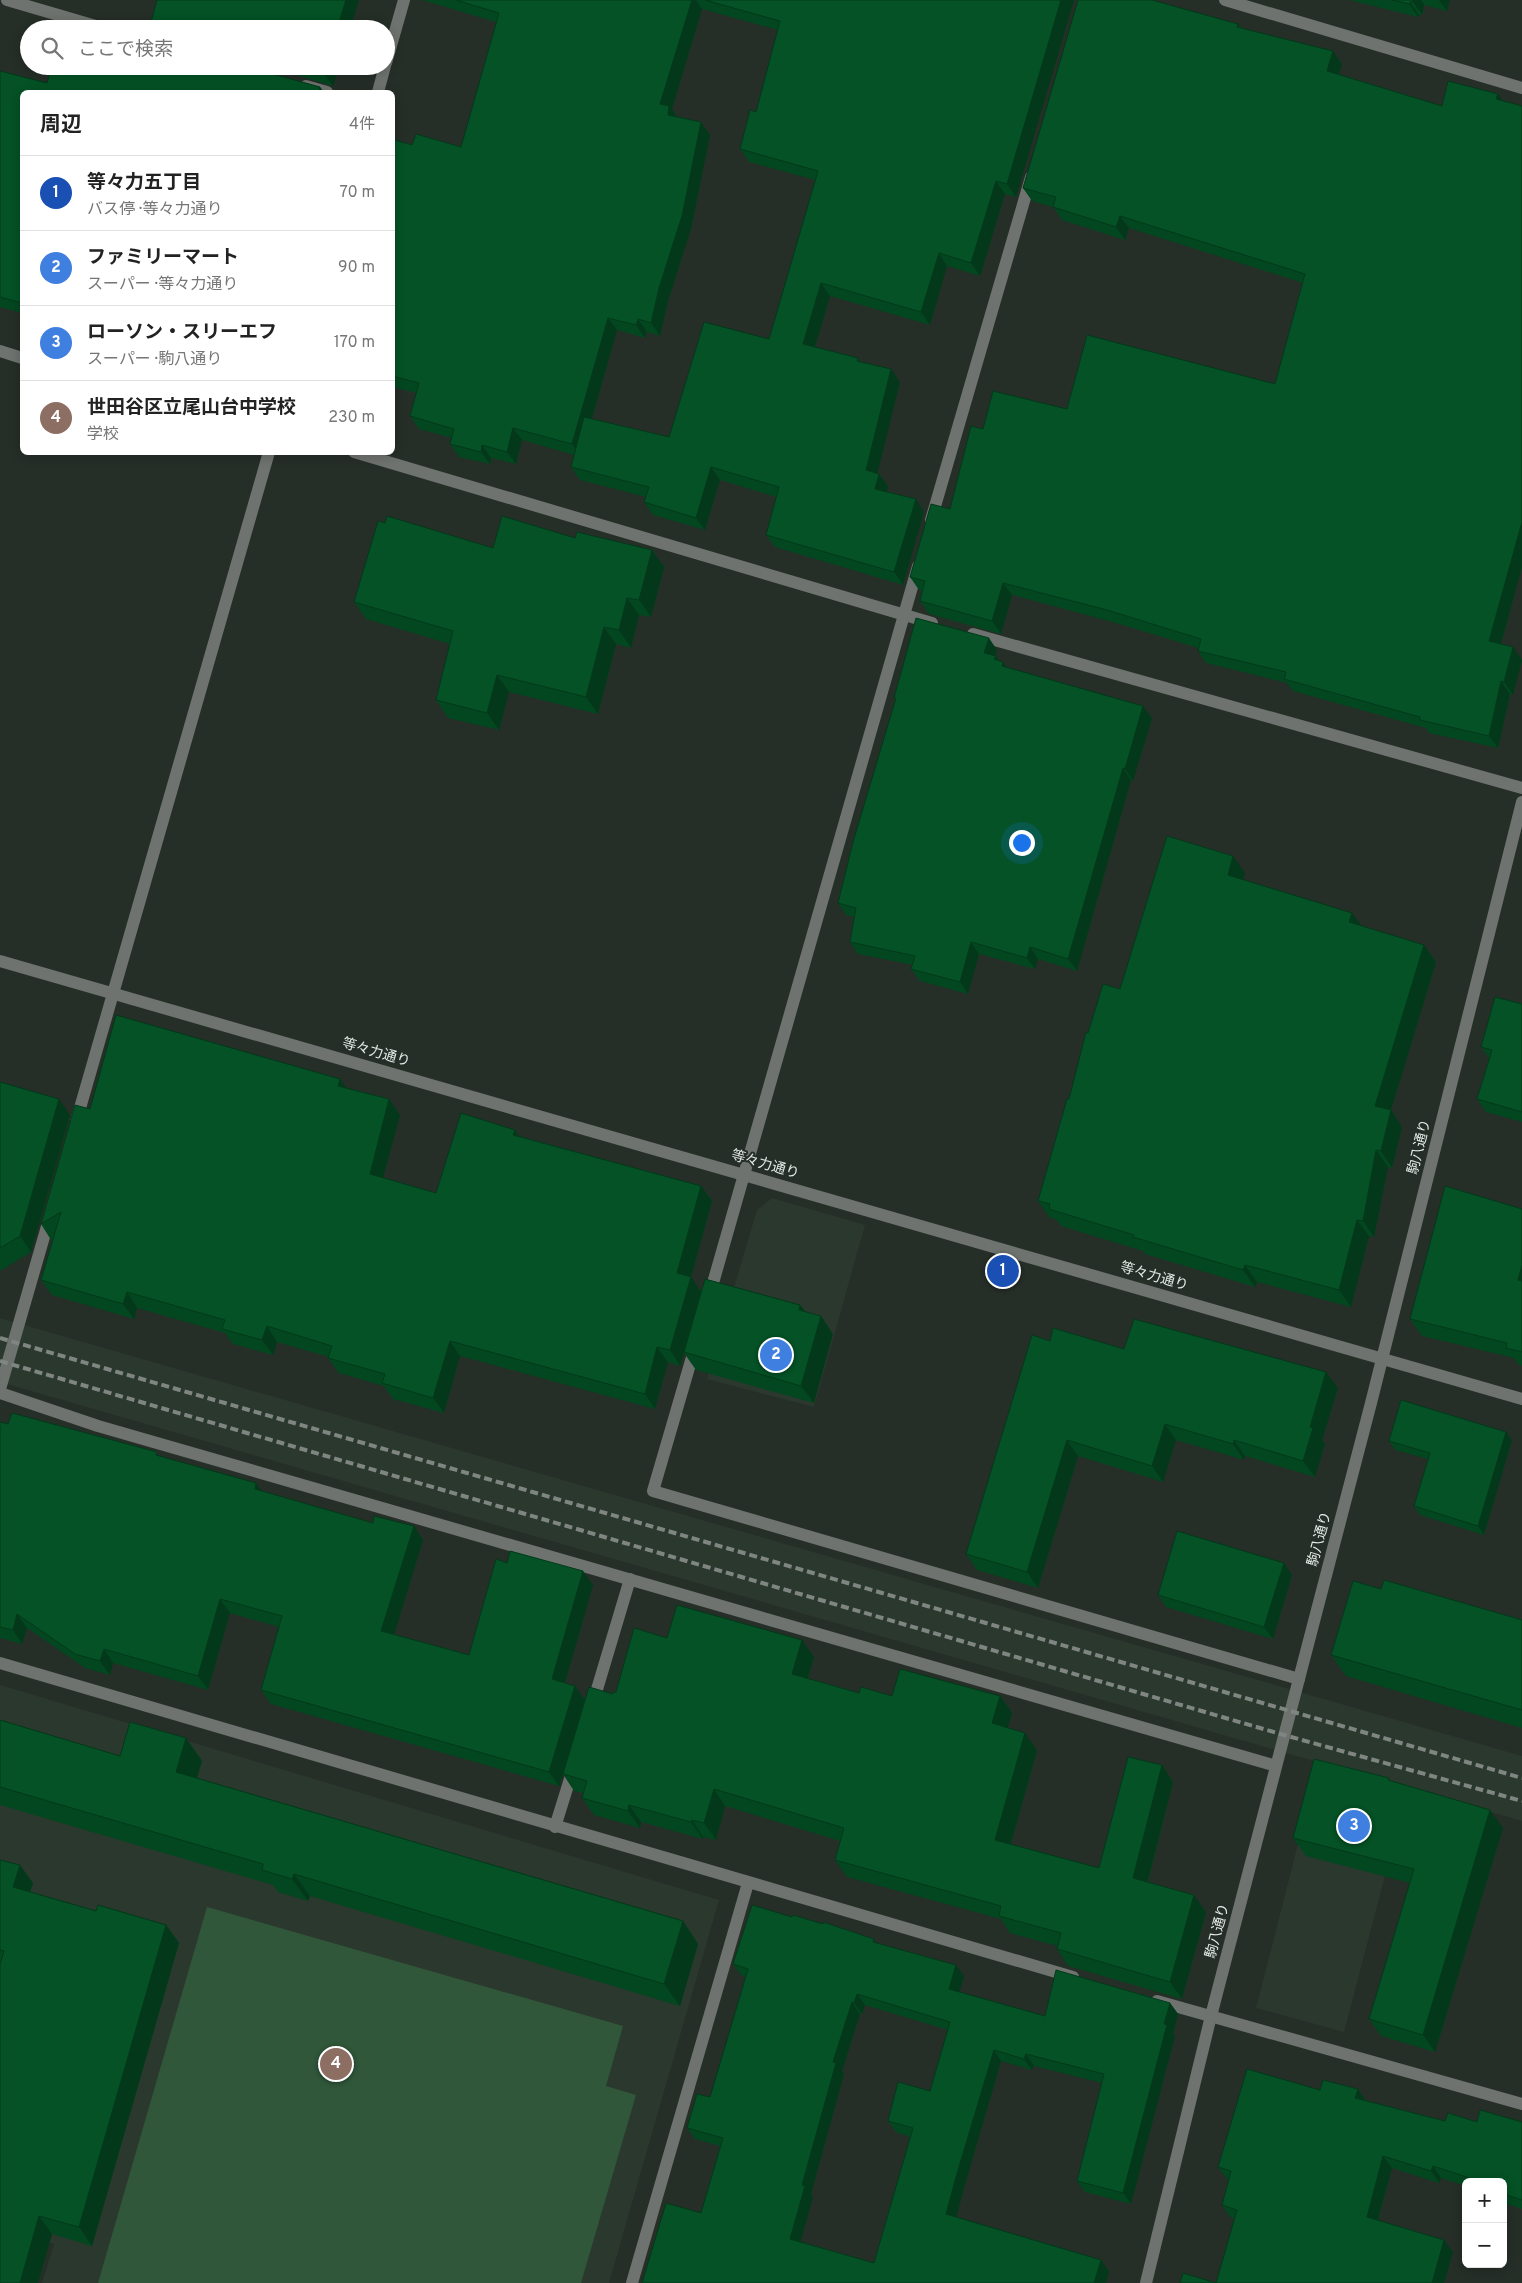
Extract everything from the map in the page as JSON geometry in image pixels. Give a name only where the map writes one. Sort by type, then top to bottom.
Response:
[{"type":"street","points":[[7,0],[75,20]]},
{"type":"street","points":[[395,32],[404,0]]},
{"type":"street","points":[[1225,0],[1522,88]]},
{"type":"street","points":[[379,90],[383,75]]},
{"type":"street","points":[[291,82],[320,90]]},
{"type":"street","points":[[928,532],[1035,163]]},
{"type":"street","points":[[0,351],[20,357]]},
{"type":"street","points":[[73,1134],[268,455]]},
{"type":"street","points":[[364,455],[941,625]]},
{"type":"street","points":[[706,1309],[922,550]]},
{"type":"street","points":[[959,630],[1522,788]]},
{"type":"street","name":"駒八通り","points":[[1146,2283],[1211,2016],[1382,1358],[1522,802]]},
{"type":"street","name":"等々力通り","points":[[0,961],[1522,1399]]},
{"type":"street","points":[[0,1389],[54,1200]]},
{"type":"street","points":[[697,1338],[653,1491],[1299,1679]]},
{"type":"street","points":[[0,1394],[98,1426],[1276,1766]]},
{"type":"street","points":[[587,1722],[630,1579]]},
{"type":"street","points":[[0,1663],[748,1884],[1088,1982]]},
{"type":"street","points":[[555,1826],[578,1750]]},
{"type":"street","points":[[632,2283],[748,1884]]},
{"type":"street","points":[[1145,1998],[1522,2104]]},
{"type":"shaded area","points":[[772,1198],[865,1225],[814,1407],[707,1379],[757,1210]]},
{"type":"shaded area","points":[[0,1318],[1522,1756],[1522,1821],[0,1382]]},
{"type":"shaded area","points":[[0,1685],[719,1900],[609,2283],[42,2283],[54,2244],[0,2228]]},
{"type":"shaded area","points":[[1317,1770],[1407,1792],[1344,2032],[1256,2008]]},
{"type":"green space","points":[[207,1907],[623,2026],[606,2086],[636,2095],[581,2283],[98,2283]]},
{"type":"building","points":[[157,0],[346,0],[340,20],[151,20]]},
{"type":"building","points":[[456,0],[692,0],[660,104],[669,106],[668,115],[701,122],[682,216],[659,288],[651,323],[638,319],[636,325],[608,318],[572,444],[513,428],[507,452],[482,445],[481,452],[450,444],[454,429],[410,416],[419,383],[395,377],[395,140],[412,145],[416,134],[461,147],[499,13]]},
{"type":"building","points":[[705,0],[1061,0],[1007,184],[996,181],[971,263],[939,253],[921,312],[821,283],[803,344],[858,358],[857,361],[891,369],[866,470],[879,474],[875,489],[916,499],[894,572],[766,535],[779,487],[711,467],[696,518],[644,502],[649,487],[571,467],[584,417],[669,437],[704,322],[769,339],[818,171],[740,149],[750,110],[756,112],[780,21]]},
{"type":"building","points":[[1078,0],[1152,0],[1238,24],[1237,27],[1333,51],[1327,71],[1442,106],[1448,81],[1498,94],[1496,99],[1522,106],[1522,522],[1489,641],[1513,647],[1504,682],[1501,681],[1489,736],[1420,720],[1420,717],[1284,679],[1286,672],[1198,651],[1201,639],[1107,610],[1003,583],[992,621],[920,601],[925,581],[910,577],[931,504],[950,509],[971,426],[983,429],[993,391],[1067,409],[1087,335],[1275,384],[1305,274],[1120,216],[1116,227],[1053,207],[1056,197],[1023,188]]},
{"type":"building","points":[[1392,0],[1413,0],[1413,2],[1409,4]]},
{"type":"building","points":[[0,71],[47,83],[49,75],[277,75],[320,87],[319,90],[20,90],[20,302],[0,297]]},
{"type":"building","points":[[387,516],[493,548],[502,516],[575,538],[577,532],[652,550],[639,600],[627,598],[619,630],[604,627],[586,697],[497,675],[487,713],[436,700],[453,631],[354,602],[378,521],[385,523]]},
{"type":"building","points":[[916,618],[989,638],[984,653],[996,656],[994,659],[1003,662],[1002,666],[1143,706],[1125,769],[1123,768],[1068,959],[1030,947],[1027,958],[971,942],[960,982],[911,969],[915,956],[850,942],[856,908],[838,903],[853,842],[896,698],[894,698]]},
{"type":"building","points":[[1167,836],[1233,856],[1228,875],[1352,913],[1349,922],[1424,945],[1375,1106],[1391,1110],[1381,1151],[1376,1150],[1363,1221],[1357,1220],[1339,1290],[1245,1265],[1243,1270],[1133,1237],[1134,1235],[1049,1209],[1050,1204],[1038,1201],[1067,1099],[1069,1099],[1086,1032],[1088,1033],[1103,984],[1120,989]]},
{"type":"building","points":[[1495,997],[1522,1004],[1522,1112],[1477,1099],[1492,1050],[1481,1047]]},
{"type":"building","points":[[116,1015],[340,1079],[338,1086],[389,1099],[370,1174],[436,1193],[461,1113],[515,1130],[513,1135],[701,1186],[677,1273],[691,1277],[670,1350],[657,1347],[645,1394],[450,1341],[433,1398],[382,1383],[385,1374],[328,1358],[332,1346],[267,1326],[262,1340],[222,1329],[225,1320],[127,1292],[123,1304],[41,1280],[61,1212],[41,1224],[75,1105],[90,1109]]},
{"type":"building","points":[[0,1082],[59,1099],[20,1236],[0,1248]]},
{"type":"building","points":[[1445,1186],[1522,1209],[1522,1265],[1518,1280],[1522,1281],[1522,1352],[1506,1348],[1507,1343],[1410,1319]]},
{"type":"building","points":[[705,1279],[800,1305],[799,1310],[821,1316],[801,1386],[684,1352]]},
{"type":"building","points":[[1134,1319],[1326,1372],[1310,1427],[1313,1428],[1303,1461],[1234,1440],[1233,1444],[1165,1424],[1152,1466],[1067,1440],[1027,1572],[966,1554],[1032,1335],[1050,1341],[1053,1328],[1124,1349]]},
{"type":"building","points":[[1401,1400],[1506,1432],[1478,1526],[1414,1506],[1430,1453],[1389,1441]]},
{"type":"building","points":[[12,1413],[157,1452],[156,1455],[256,1483],[255,1489],[373,1523],[374,1516],[414,1526],[381,1631],[469,1655],[496,1559],[507,1563],[510,1551],[583,1571],[552,1679],[575,1686],[549,1772],[261,1690],[282,1616],[220,1599],[198,1676],[104,1649],[100,1661],[75,1654],[17,1614],[13,1630],[0,1627],[0,1422],[8,1424]]},
{"type":"building","points":[[1177,1531],[1284,1563],[1264,1627],[1158,1595]]},
{"type":"building","points":[[1384,1580],[1522,1620],[1522,1710],[1331,1655],[1353,1581],[1381,1589]]},
{"type":"building","points":[[677,1605],[802,1640],[792,1674],[859,1693],[861,1687],[892,1696],[900,1669],[1000,1696],[992,1723],[1025,1733],[995,1840],[1099,1868],[1128,1757],[1162,1765],[1133,1878],[1194,1895],[1170,1982],[1057,1949],[1061,1933],[999,1916],[1001,1906],[835,1860],[844,1828],[714,1789],[704,1823],[692,1820],[691,1822],[629,1805],[628,1811],[582,1798],[587,1781],[563,1774],[589,1687],[613,1694],[613,1692],[616,1692],[634,1628],[667,1638]]},
{"type":"building","points":[[0,1720],[120,1756],[130,1722],[186,1738],[176,1772],[683,1921],[664,1984],[294,1874],[292,1879],[262,1870],[263,1864],[0,1787]]},
{"type":"building","points":[[1314,1759],[1389,1778],[1388,1780],[1490,1810],[1423,2035],[1369,2019],[1414,1869],[1293,1838]]},
{"type":"building","points":[[0,1860],[20,1865],[13,1887],[96,1911],[98,1905],[166,1925],[79,2227],[39,2216],[20,2283],[0,2283],[0,1964],[4,1951],[0,1950]]},
{"type":"building","points":[[752,1905],[792,1917],[793,1915],[823,1924],[823,1922],[874,1939],[873,1942],[956,1965],[949,1989],[1045,2016],[1056,1970],[1170,2003],[1164,2024],[1167,2025],[1123,2193],[1077,2181],[1104,2074],[1026,2054],[1024,2059],[994,2050],[956,2177],[946,2214],[1101,2260],[1094,2283],[642,2283],[666,2203],[701,2213],[723,2138],[687,2128],[697,2094],[710,2097],[748,1969],[733,1964]],"holes":[[[857,1994],[950,2022],[930,2091],[898,2082],[888,2121],[913,2128],[874,2263],[790,2239],[805,2186],[802,2185],[836,2063],[833,2062],[852,2002],[854,2003]]]},
{"type":"building","points":[[1247,2069],[1320,2090],[1323,2080],[1358,2089],[1355,2098],[1445,2121],[1448,2113],[1477,2122],[1480,2110],[1522,2122],[1522,2200],[1507,2195],[1507,2178],[1470,2178],[1433,2166],[1431,2171],[1383,2156],[1367,2217],[1444,2240],[1432,2283],[1216,2283],[1237,2210],[1222,2205],[1231,2171],[1218,2167]]},
{"type":"building","points":[[1183,2273],[1216,2283],[1180,2283]]},
{"type":"railway","points":[[0,1338],[1522,1778]]},
{"type":"railway","points":[[0,1361],[1284,1735],[1522,1801]]},
{"type":"place","name":"等々力五丁目","points":[[1003,1271]]},
{"type":"place","name":"ファミリーマート","points":[[776,1355]]},
{"type":"place","name":"ローソン・スリーエフ","points":[[1354,1826]]},
{"type":"place","name":"世田谷区立尾山台中学校","points":[[336,2064]]}]
